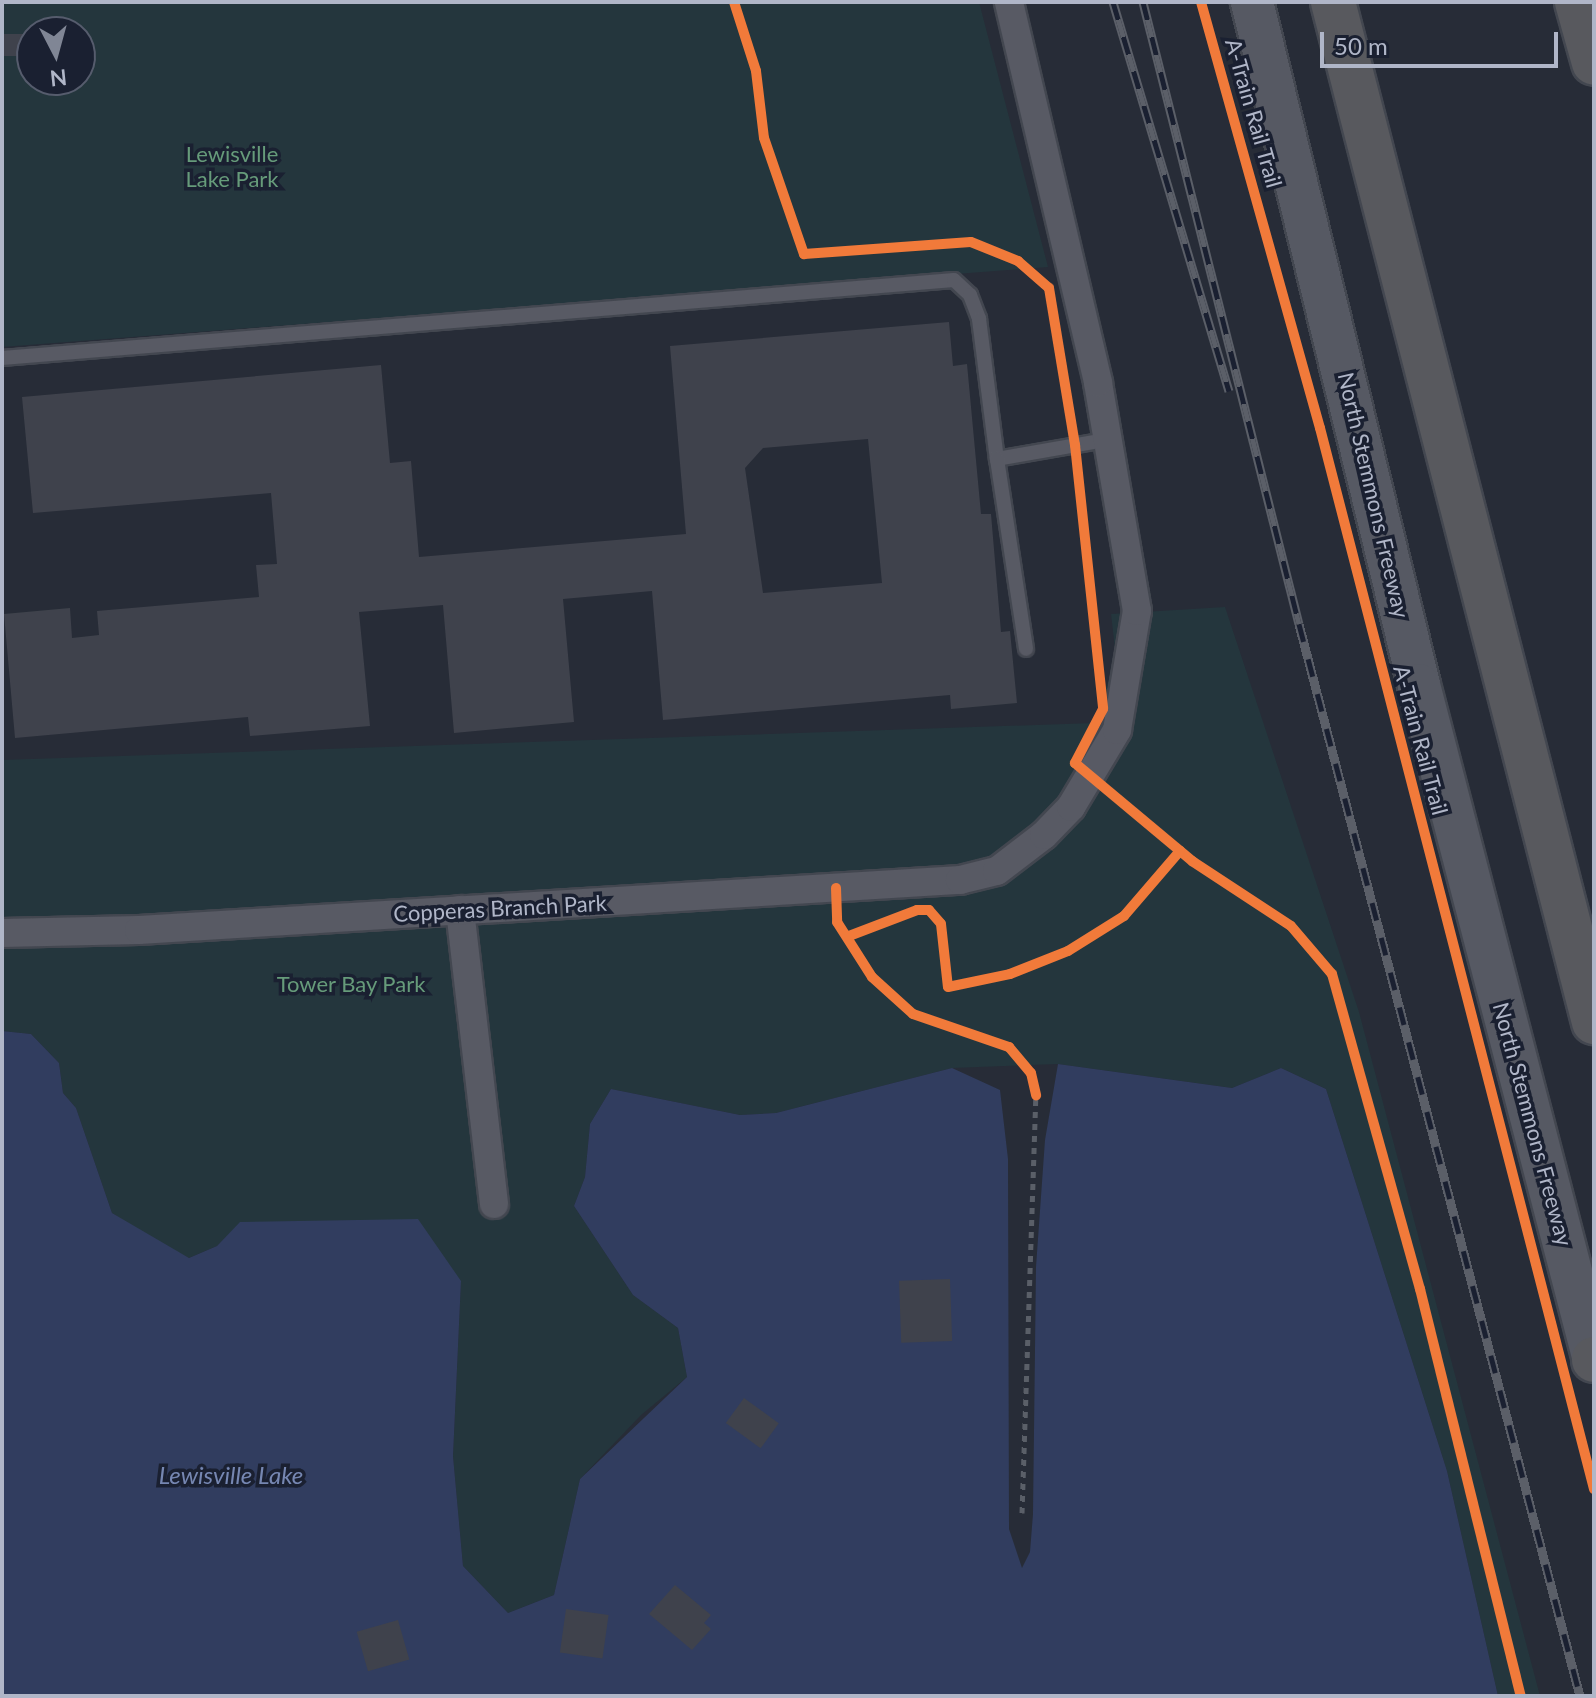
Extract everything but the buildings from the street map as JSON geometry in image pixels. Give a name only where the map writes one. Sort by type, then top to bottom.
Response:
[{"type":"highway","points":[[1333,2],[1594,1022]]},
{"type":"highway","points":[[1577,2],[1594,63]]},
{"type":"main road","name":"North Stemmons Freeway","points":[[1252,2],[1419,685],[1594,1360]]},
{"type":"street","points":[[1009,2],[1098,382],[1106,440]]},
{"type":"street","name":"Copperas Branch Park","points":[[2,933],[960,880],[997,871],[1071,807],[1117,730],[1137,611],[1106,440]]},
{"type":"street","points":[[460,910],[494,1204]]},
{"type":"lane","points":[[2,358],[954,280],[970,295],[979,319],[1026,649]]},
{"type":"lane","points":[[997,459],[1106,440]]},
{"type":"path","points":[[1022,1513],[1036,1095]]},
{"type":"green space","name":"Lewisville Lake Park","points":[[2,2],[979,2],[1048,267],[2,347]]},
{"type":"green space","name":"Tower Bay Park","points":[[1225,607],[1359,1012],[1540,1696],[1498,1696],[1447,1471],[1326,1089],[1281,1068],[1232,1088],[1058,1064],[952,1068],[776,1113],[740,1115],[611,1089],[590,1124],[585,1177],[574,1206],[633,1295],[678,1328],[687,1377],[641,1415],[580,1479],[554,1595],[508,1613],[463,1566],[453,1456],[461,1281],[290,1222],[241,1222],[217,1246],[189,1258],[159,1243],[112,1213],[76,1108],[63,1093],[59,1063],[31,1034],[2,1031],[2,760],[1094,723],[1116,658],[1111,614]]},
{"type":"water","name":"Lewisville Lake","points":[[2,1031],[31,1034],[59,1063],[63,1093],[76,1108],[112,1213],[189,1258],[217,1246],[240,1222],[418,1219],[461,1281],[453,1456],[463,1566],[508,1613],[554,1595],[580,1479],[687,1377],[678,1328],[633,1295],[574,1206],[585,1177],[590,1124],[611,1089],[740,1115],[776,1113],[952,1068],[1000,1090],[1008,1159],[1009,1529],[1022,1568],[1030,1552],[1033,1514],[1036,1267],[1045,1140],[1058,1064],[1232,1088],[1281,1068],[1326,1089],[1447,1471],[1498,1696],[2,1696]]},
{"type":"railway","points":[[1113,2],[1229,391]]},
{"type":"railway","points":[[1143,2],[1299,624],[1580,1696]]},
{"type":"cycle path","points":[[734,2],[756,71],[764,138],[804,254],[971,242],[1018,261],[1049,288],[1075,445],[1103,709],[1075,763],[1192,861],[1291,926],[1332,974],[1420,1289],[1521,1696]]},
{"type":"cycle path","name":"A-Train Rail Trail","points":[[1201,2],[1320,428],[1594,1489]]},
{"type":"cycle path","points":[[849,936],[917,910],[929,910],[941,924],[948,987],[1010,974],[1068,951],[1124,916],[1180,851]]},
{"type":"cycle path","points":[[836,888],[837,922],[872,977],[913,1014],[1009,1047],[1031,1073],[1036,1095]]}]
